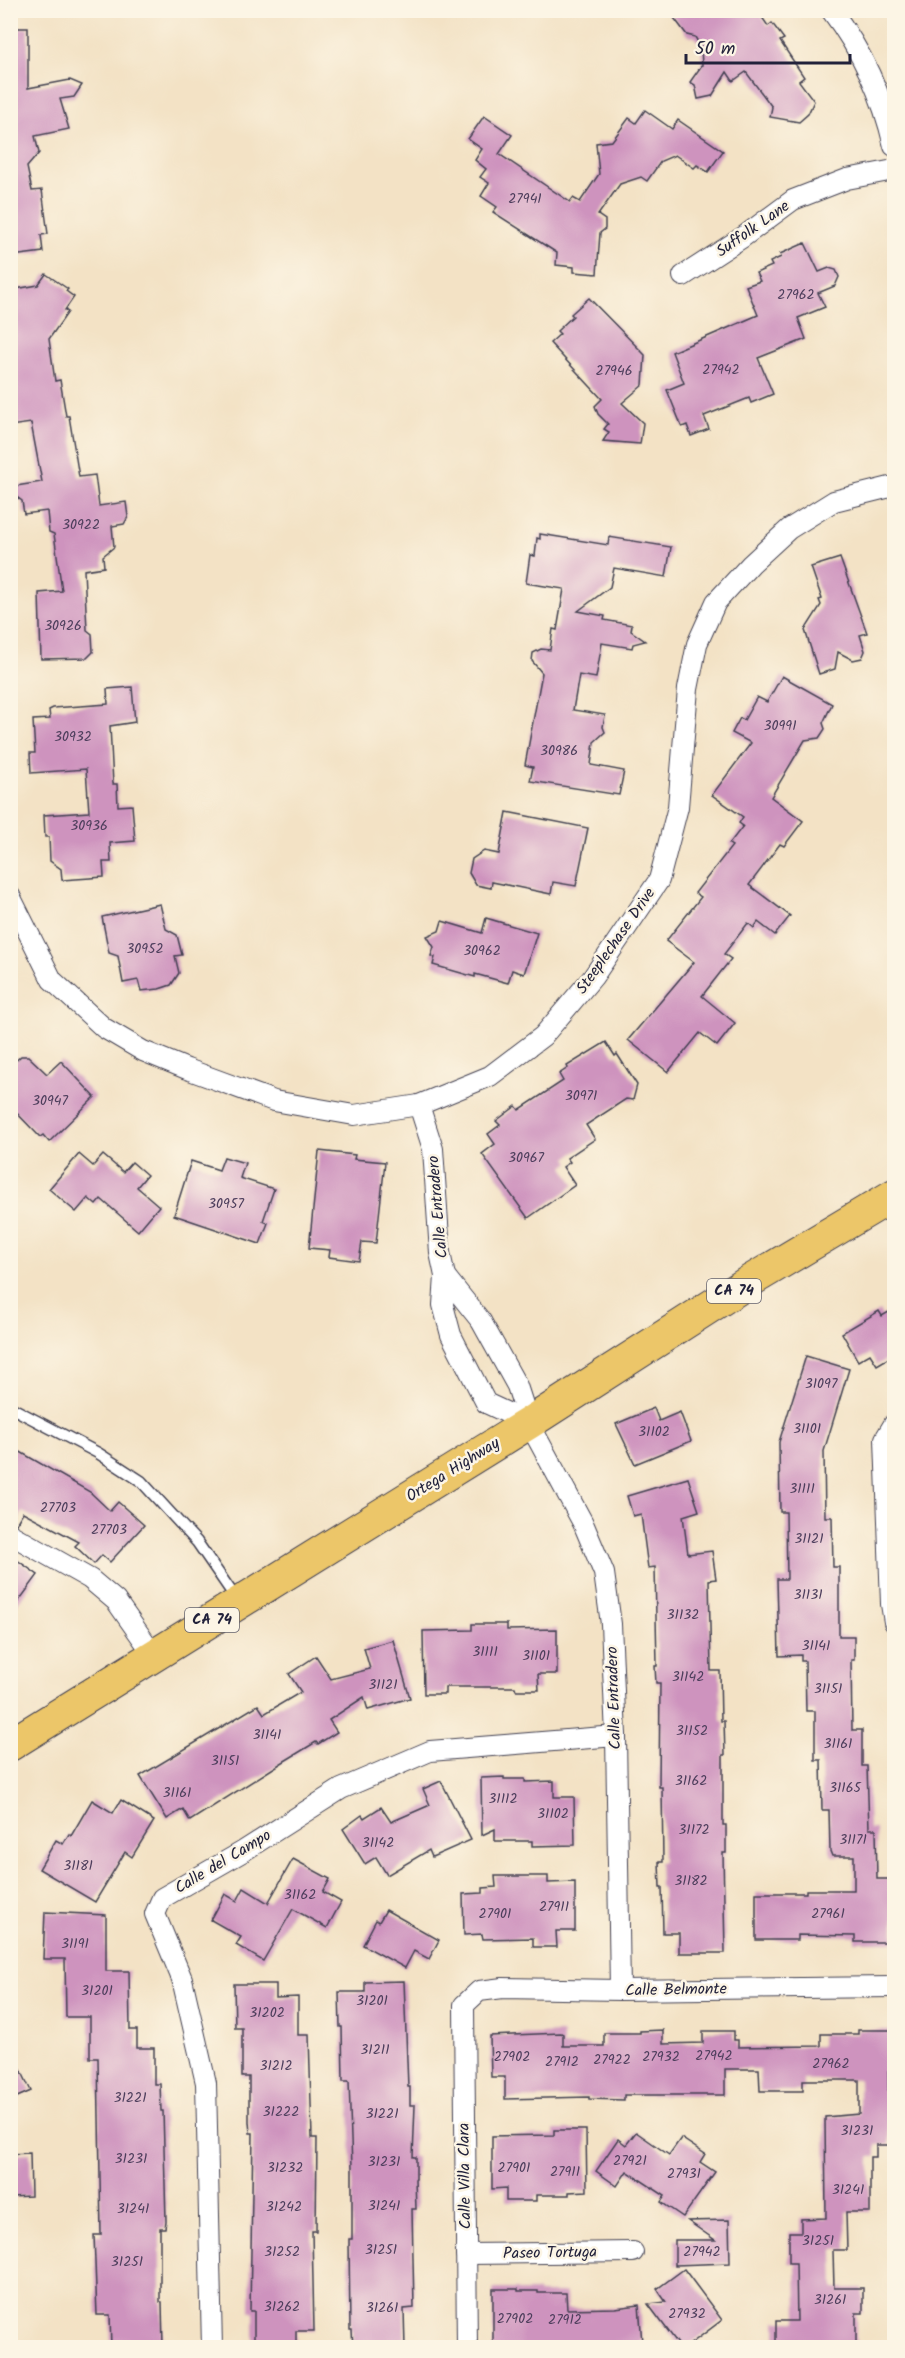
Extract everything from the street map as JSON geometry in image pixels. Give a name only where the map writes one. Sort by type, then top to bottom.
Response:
[{"type":"main road","name":"Ortega Highway","points":[[10,1745],[529,1424],[750,1281],[894,1195]]},
{"type":"street","points":[[831,10],[850,35],[869,72],[888,118],[894,146]]},
{"type":"street","name":"Suffolk Lane","points":[[683,276],[743,237],[793,200],[847,179],[894,170]]},
{"type":"street","name":"Steeplechase Drive","points":[[10,896],[52,980],[104,1028],[143,1051],[274,1101],[354,1115],[419,1105],[490,1076],[543,1036],[593,977],[659,880],[678,807],[688,689],[697,644],[716,602],[751,564],[789,529],[834,501],[894,486]]},
{"type":"street","name":"Calle Entradero","points":[[419,1105],[433,1149],[440,1253],[445,1275],[443,1305],[451,1335],[486,1403],[529,1424]]},
{"type":"street","name":"Calle Entradero","points":[[445,1275],[481,1321],[517,1386],[529,1424],[583,1522],[604,1573],[611,1624],[616,1736],[620,1990]]},
{"type":"street","points":[[451,1335],[481,1321]]},
{"type":"street","points":[[894,1424],[885,1439],[891,1604],[894,1622]]},
{"type":"street","points":[[12,1538],[99,1586],[116,1601],[154,1654]]},
{"type":"street","name":"Calle del Campo","points":[[212,2348],[206,2083],[182,1979],[155,1914],[162,1898],[242,1852],[341,1790],[430,1751],[616,1736]]},
{"type":"street","name":"Calle Belmonte","points":[[464,2005],[479,1991],[503,1988],[620,1990],[894,1987]]},
{"type":"street","name":"Calle Villa Clara","points":[[464,2005],[467,2348]]},
{"type":"street","name":"Paseo Tortuga","points":[[466,2254],[633,2252]]},
{"type":"lane","points":[[10,1407],[98,1453],[141,1481],[196,1542],[239,1603]]},
{"type":"building","points":[[668,10],[757,10],[768,26],[772,23],[784,39],[780,41],[804,77],[799,81],[814,101],[808,114],[799,122],[770,117],[772,107],[746,72],[733,81],[727,72],[712,96],[698,99],[695,85],[690,82],[702,65],[701,47],[695,37],[687,35]]},
{"type":"building","points":[[10,28],[28,28],[28,88],[70,80],[82,85],[74,97],[60,99],[69,129],[35,136],[39,153],[27,167],[32,191],[42,190],[48,234],[41,235],[43,252],[12,256],[10,242]]},
{"type":"building","points":[[645,110],[672,129],[678,120],[723,151],[708,172],[697,165],[694,168],[675,155],[661,161],[647,181],[641,177],[620,184],[598,215],[605,220],[605,229],[600,233],[597,274],[574,272],[574,267],[556,265],[557,253],[493,212],[497,207],[481,196],[489,183],[480,177],[486,169],[475,160],[482,149],[468,139],[484,116],[512,135],[499,154],[570,202],[573,198],[580,202],[599,174],[596,143],[612,141],[629,118],[636,123]]},
{"type":"building","points":[[805,243],[819,272],[829,268],[836,270],[839,277],[835,286],[818,293],[825,307],[798,318],[806,339],[758,358],[773,394],[751,403],[749,398],[704,416],[709,429],[691,436],[687,425],[682,427],[667,390],[684,383],[672,352],[758,315],[746,286],[760,281],[756,273],[772,266],[770,262],[781,257],[780,254]]},
{"type":"building","points":[[46,274],[68,289],[66,291],[74,297],[65,310],[68,312],[49,339],[55,381],[60,380],[66,416],[69,416],[79,477],[95,475],[99,506],[126,502],[128,517],[124,524],[112,526],[114,547],[103,556],[104,567],[84,570],[87,630],[92,634],[93,652],[87,658],[41,659],[39,593],[62,591],[54,534],[49,532],[47,511],[24,514],[22,501],[10,492],[10,487],[42,482],[31,423],[10,426],[10,290],[38,285]]},
{"type":"building","points":[[589,298],[645,355],[643,385],[622,403],[643,423],[640,444],[603,441],[609,432],[604,429],[608,424],[598,414],[595,406],[602,399],[550,343],[560,334],[557,331],[573,316],[571,314]]},
{"type":"building","points":[[540,534],[608,545],[609,537],[671,547],[666,577],[614,568],[610,587],[578,611],[605,616],[604,620],[632,625],[631,631],[645,641],[633,644],[632,648],[602,643],[596,678],[579,675],[573,710],[605,715],[603,727],[605,732],[594,742],[591,765],[624,771],[619,795],[530,781],[533,767],[525,765],[542,673],[532,661],[533,653],[541,649],[550,650],[553,629],[557,630],[564,589],[526,583],[530,555],[535,556],[537,538],[540,539]]},
{"type":"building","points":[[840,558],[867,633],[860,635],[865,651],[862,658],[853,660],[838,652],[835,669],[819,674],[805,630],[821,605],[819,600],[822,599],[811,567]]},
{"type":"building","points":[[782,676],[832,704],[823,723],[825,729],[819,738],[805,740],[771,797],[803,821],[784,846],[780,844],[749,885],[790,916],[775,935],[758,922],[754,928],[748,923],[724,954],[731,959],[702,996],[735,1023],[717,1046],[700,1033],[668,1072],[628,1040],[694,962],[666,941],[701,897],[695,893],[732,846],[729,844],[743,826],[739,823],[743,817],[712,795],[751,743],[732,733],[740,718],[744,720],[757,697],[767,702]]},
{"type":"building","points":[[132,687],[135,722],[110,726],[113,784],[117,784],[118,806],[132,805],[135,841],[110,843],[111,862],[103,862],[104,877],[62,880],[61,869],[50,861],[49,837],[45,837],[44,815],[89,812],[86,769],[31,773],[30,753],[35,753],[33,720],[50,719],[49,710],[53,708],[108,704],[107,689]]},
{"type":"building","points":[[507,812],[588,828],[576,886],[553,882],[551,894],[492,882],[491,888],[476,885],[469,873],[472,859],[484,851],[499,854]]},
{"type":"building","points":[[160,904],[166,929],[177,935],[182,955],[175,956],[179,973],[171,985],[141,991],[138,980],[123,983],[118,956],[109,953],[102,917]]},
{"type":"building","points":[[486,918],[537,933],[524,974],[512,970],[508,983],[475,974],[475,977],[433,965],[435,957],[431,956],[434,947],[427,936],[439,931],[442,921],[482,933]]},
{"type":"building","points":[[606,1042],[615,1056],[617,1054],[637,1085],[633,1100],[626,1099],[586,1125],[595,1139],[567,1158],[570,1162],[563,1167],[575,1185],[528,1218],[482,1154],[495,1144],[488,1134],[500,1125],[496,1121],[516,1106],[519,1110],[563,1081],[559,1074],[568,1068],[567,1066]]},
{"type":"building","points":[[21,1056],[28,1056],[47,1074],[61,1061],[95,1097],[49,1142],[43,1135],[40,1137],[10,1106],[10,1066]]},
{"type":"building","points":[[319,1151],[355,1155],[354,1159],[385,1162],[376,1243],[362,1242],[359,1261],[329,1257],[330,1250],[309,1248]]},
{"type":"building","points":[[79,1154],[93,1166],[103,1155],[123,1172],[132,1162],[147,1175],[137,1187],[159,1206],[138,1231],[101,1199],[96,1205],[88,1198],[76,1212],[49,1189]]},
{"type":"building","points":[[224,1157],[245,1163],[240,1178],[274,1189],[263,1221],[268,1223],[260,1244],[174,1215],[191,1161],[219,1170]]},
{"type":"building","points":[[894,1309],[894,1355],[877,1365],[870,1354],[858,1361],[842,1333],[879,1311],[882,1316]]},
{"type":"building","points":[[806,1356],[849,1369],[824,1451],[825,1517],[832,1517],[833,1567],[839,1567],[839,1636],[854,1636],[854,1660],[851,1660],[852,1730],[862,1730],[862,1766],[867,1766],[869,1829],[876,1829],[877,1879],[894,1879],[894,1942],[855,1942],[855,1936],[798,1935],[798,1940],[756,1940],[756,1893],[854,1890],[854,1856],[832,1856],[830,1851],[829,1810],[822,1810],[821,1760],[815,1760],[815,1711],[806,1711],[805,1661],[801,1661],[801,1655],[779,1656],[777,1579],[787,1579],[786,1512],[780,1512],[779,1442]]},
{"type":"building","points":[[654,1408],[659,1421],[680,1412],[691,1441],[635,1464],[616,1424]]},
{"type":"building","points":[[10,1446],[90,1492],[110,1511],[118,1502],[144,1525],[110,1562],[102,1555],[94,1564],[75,1546],[79,1542],[23,1512],[16,1524],[10,1522]]},
{"type":"building","points":[[688,1478],[699,1511],[683,1516],[688,1554],[712,1551],[716,1579],[709,1580],[711,1671],[720,1671],[721,1721],[724,1721],[725,1953],[679,1953],[679,1933],[663,1933],[659,1862],[663,1862],[662,1787],[659,1787],[660,1683],[656,1683],[655,1666],[657,1666],[655,1567],[648,1568],[641,1514],[633,1516],[627,1496]]},
{"type":"building","points":[[10,1555],[38,1575],[10,1613]]},
{"type":"building","points":[[472,1624],[507,1624],[507,1630],[557,1629],[557,1674],[538,1674],[539,1690],[516,1690],[515,1687],[445,1687],[445,1694],[424,1694],[423,1631],[472,1630]]},
{"type":"building","points":[[393,1640],[410,1698],[368,1710],[364,1697],[329,1720],[337,1732],[318,1744],[316,1742],[190,1821],[183,1809],[167,1819],[140,1776],[258,1705],[264,1714],[301,1692],[289,1674],[316,1656],[331,1679],[370,1669],[364,1648]]},
{"type":"building","points":[[504,1777],[504,1779],[525,1779],[525,1782],[554,1781],[554,1797],[574,1797],[575,1845],[532,1846],[532,1841],[495,1841],[495,1829],[482,1835],[481,1778]]},
{"type":"building","points":[[441,1781],[471,1840],[432,1857],[429,1850],[387,1875],[376,1857],[365,1864],[343,1829],[362,1815],[364,1818],[381,1807],[391,1822],[430,1805],[423,1789]]},
{"type":"building","points":[[92,1800],[113,1813],[121,1800],[154,1821],[132,1857],[125,1852],[95,1902],[39,1869],[56,1840],[63,1844],[69,1834],[71,1836]]},
{"type":"building","points":[[293,1859],[330,1879],[323,1892],[341,1902],[327,1928],[293,1909],[263,1961],[236,1945],[241,1937],[211,1920],[225,1894],[237,1901],[244,1888],[268,1903]]},
{"type":"building","points":[[495,1876],[548,1876],[548,1883],[575,1882],[575,1931],[556,1931],[557,1947],[533,1947],[533,1938],[483,1939],[482,1934],[464,1935],[463,1894],[483,1893],[483,1888],[496,1887]]},
{"type":"building","points":[[386,1910],[439,1940],[429,1959],[414,1951],[405,1968],[363,1945],[376,1920],[379,1922]]},
{"type":"building","points":[[45,1912],[106,1915],[106,1971],[129,1971],[130,2030],[137,2030],[137,2048],[154,2048],[154,2084],[160,2084],[161,2111],[163,2111],[166,2221],[165,2228],[160,2228],[160,2302],[162,2302],[163,2348],[111,2348],[110,2315],[97,2315],[94,2235],[101,2235],[98,2058],[90,2058],[90,2017],[66,2017],[65,1959],[43,1959]]},
{"type":"building","points":[[404,1981],[408,2087],[410,2087],[410,2105],[415,2105],[413,2157],[416,2157],[416,2209],[412,2209],[414,2308],[404,2309],[405,2348],[353,2348],[352,2330],[350,2330],[349,2239],[352,2239],[352,2167],[349,2081],[343,2081],[339,1992],[365,1992],[365,1982]]},
{"type":"building","points":[[234,1984],[276,1984],[276,1998],[298,1997],[298,2035],[309,2035],[312,2138],[317,2138],[316,2231],[312,2231],[314,2331],[296,2331],[296,2348],[254,2348],[254,2311],[250,2311],[253,2133],[250,2133],[249,2122],[249,2077],[242,2077],[242,2028],[235,2028]]},
{"type":"building","points":[[663,2030],[663,2044],[703,2043],[703,2031],[734,2031],[734,2040],[738,2040],[738,2047],[821,2046],[821,2034],[858,2034],[858,2030],[894,2030],[894,2070],[888,2071],[889,2145],[876,2145],[876,2157],[870,2157],[870,2212],[846,2212],[847,2250],[833,2250],[834,2288],[863,2288],[863,2313],[856,2313],[856,2344],[832,2344],[832,2348],[776,2348],[776,2321],[797,2321],[796,2263],[789,2263],[789,2232],[801,2232],[801,2219],[826,2218],[825,2117],[859,2114],[859,2080],[803,2080],[803,2091],[760,2091],[759,2069],[725,2069],[725,2095],[624,2095],[624,2100],[589,2099],[589,2097],[505,2099],[505,2077],[491,2077],[490,2036],[561,2033],[563,2034],[563,2046],[604,2046],[604,2033],[640,2033],[640,2031]]},
{"type":"building","points":[[10,2047],[31,2091],[10,2100]]},
{"type":"building","points":[[554,2130],[586,2130],[587,2191],[569,2192],[569,2195],[536,2195],[536,2201],[506,2201],[506,2188],[492,2189],[492,2136],[554,2135]]},
{"type":"building","points":[[636,2132],[669,2155],[681,2138],[705,2154],[700,2162],[715,2172],[683,2217],[661,2202],[665,2196],[627,2171],[617,2186],[596,2171],[618,2139],[626,2145]]},
{"type":"building","points":[[30,2153],[31,2196],[10,2197],[10,2154]]},
{"type":"building","points":[[729,2220],[730,2263],[675,2265],[675,2240],[715,2240],[688,2221]]},
{"type":"building","points":[[684,2269],[722,2320],[685,2348],[681,2348],[648,2304],[666,2302],[657,2289]]},
{"type":"building","points":[[493,2289],[566,2293],[567,2309],[639,2305],[642,2343],[631,2343],[631,2348],[493,2348]]}]
